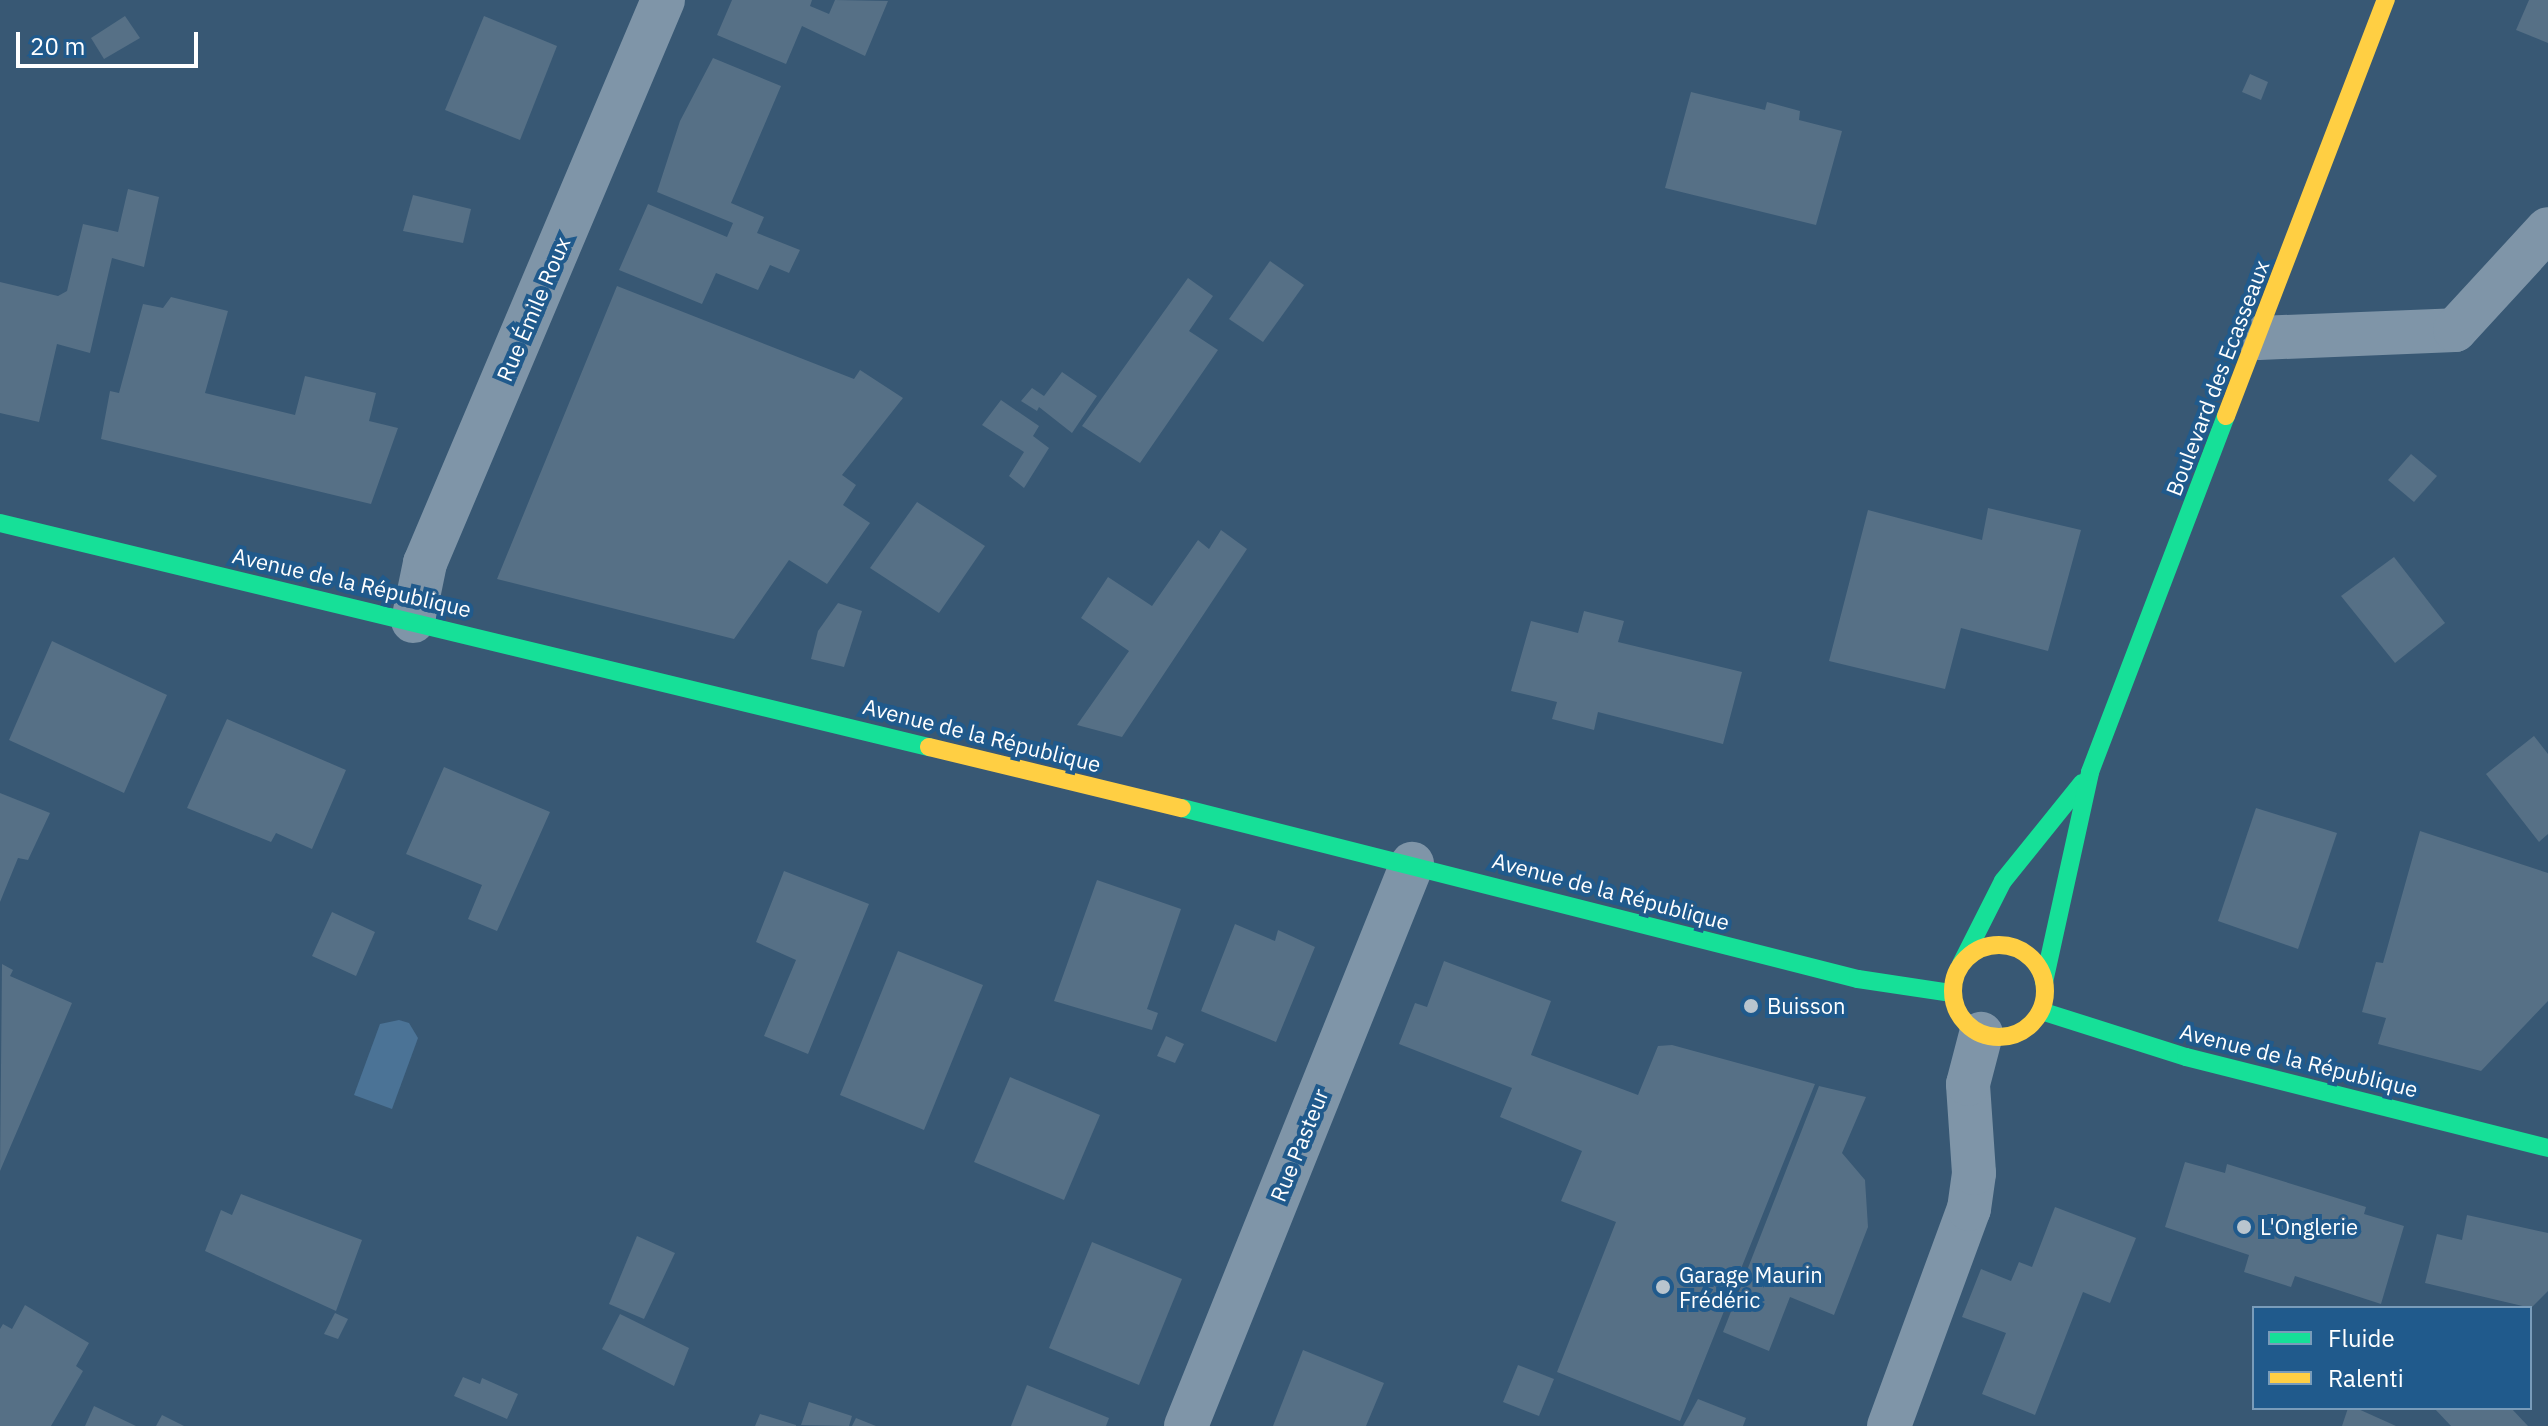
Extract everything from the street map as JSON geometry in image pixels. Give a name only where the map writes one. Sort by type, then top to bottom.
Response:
[{"type":"main road","name":"Boulevard des Ecasseaux","points":[[2044,982],[2090,772],[2259,338],[2386,0]]},
{"type":"main road","name":"Avenue de la République","points":[[0,523],[1412,864],[1858,979],[1952,993]]},
{"type":"main road","name":"Boulevard des Ecasseaux","points":[[1961,964],[2003,881],[2090,772]]},
{"type":"main road","points":[[2001,945],[2029,955],[2044,982],[2041,1011],[2033,1023],[2008,1036],[1981,1034],[1961,1018],[1952,993],[1961,964],[1985,947],[2001,945]]},
{"type":"main road","name":"Avenue de la République","points":[[2041,1011],[2186,1057],[2548,1148]]},
{"type":"street","name":"Rue Émile Roux","points":[[413,621],[425,563],[663,0]]},
{"type":"street","points":[[2259,338],[2455,330],[2548,229]]},
{"type":"street","name":"Rue Pasteur","points":[[1186,1426],[1412,864]]},
{"type":"street","points":[[1889,1426],[1969,1209],[1974,1173],[1968,1084],[1981,1034]]},
{"type":"water","points":[[399,1020],[409,1023],[418,1038],[392,1109],[354,1095],[380,1024]]},
{"type":"building","points":[[732,0],[812,0],[810,6],[829,14],[835,0],[888,1],[865,56],[802,26],[786,64],[717,35]]},
{"type":"building","points":[[2529,0],[2548,0],[2548,43],[2516,30]]},
{"type":"building","points":[[125,16],[140,38],[104,59],[91,38]]},
{"type":"building","points":[[484,16],[557,46],[520,140],[445,110]]},
{"type":"building","points":[[713,58],[781,86],[731,203],[764,217],[757,233],[800,250],[789,273],[770,265],[758,290],[716,273],[702,304],[619,270],[648,204],[727,237],[733,223],[657,192],[680,121]]},
{"type":"building","points":[[2250,74],[2268,82],[2261,100],[2242,92]]},
{"type":"building","points":[[1691,92],[1765,110],[1767,102],[1800,111],[1799,120],[1842,131],[1816,225],[1665,188]]},
{"type":"building","points":[[128,189],[159,197],[144,267],[112,258],[90,353],[57,344],[39,422],[0,413],[0,282],[58,296],[67,291],[83,224],[118,232]]},
{"type":"building","points":[[413,195],[471,209],[463,243],[403,231]]},
{"type":"building","points":[[1270,261],[1304,285],[1263,342],[1229,319]]},
{"type":"building","points":[[1188,278],[1213,296],[1189,331],[1218,350],[1140,463],[1082,426]]},
{"type":"building","points":[[617,286],[854,379],[860,370],[903,398],[842,475],[856,485],[843,505],[870,523],[827,584],[789,560],[734,639],[497,579]]},
{"type":"building","points":[[171,297],[228,311],[205,393],[295,415],[305,376],[376,393],[369,421],[398,428],[371,504],[101,439],[110,391],[119,393],[143,304],[163,308]]},
{"type":"building","points":[[1062,372],[1097,396],[1072,433],[1039,407],[1037,411],[1021,401],[1032,388],[1044,396]]},
{"type":"building","points":[[1001,400],[1039,426],[1033,436],[1049,448],[1024,488],[1009,476],[1024,452],[982,425]]},
{"type":"building","points":[[2411,454],[2437,476],[2414,502],[2388,480]]},
{"type":"building","points":[[917,502],[985,546],[939,613],[870,568]]},
{"type":"building","points":[[1988,508],[2081,530],[2048,651],[1961,628],[1945,689],[1829,661],[1868,510],[1982,540]]},
{"type":"building","points":[[1221,530],[1247,549],[1122,737],[1077,725],[1129,651],[1081,618],[1108,577],[1152,606],[1198,540],[1209,549]]},
{"type":"building","points":[[2394,557],[2445,623],[2395,663],[2341,596]]},
{"type":"building","points":[[838,603],[862,611],[844,667],[811,659],[818,631]]},
{"type":"building","points":[[1584,611],[1624,621],[1618,642],[1742,672],[1723,744],[1598,712],[1594,730],[1552,719],[1557,702],[1511,691],[1531,621],[1578,633]]},
{"type":"building","points":[[52,641],[167,695],[124,793],[9,740]]},
{"type":"building","points":[[227,719],[346,770],[312,849],[276,833],[271,842],[187,808]]},
{"type":"building","points":[[2534,736],[2548,754],[2548,834],[2539,842],[2486,774]]},
{"type":"building","points":[[444,767],[550,812],[497,931],[468,919],[482,885],[406,854]]},
{"type":"building","points":[[0,793],[50,813],[28,860],[18,858],[0,902]]},
{"type":"building","points":[[2256,808],[2337,833],[2298,949],[2218,921]]},
{"type":"building","points":[[2420,831],[2548,873],[2548,1001],[2481,1071],[2378,1044],[2386,1018],[2362,1012],[2376,962],[2383,963]]},
{"type":"building","points":[[784,871],[869,904],[808,1054],[764,1036],[796,960],[756,942]]},
{"type":"building","points":[[1097,880],[1181,909],[1147,1009],[1158,1013],[1152,1030],[1054,1001]]},
{"type":"building","points":[[332,912],[375,932],[356,976],[312,956]]},
{"type":"building","points":[[1235,924],[1275,941],[1278,930],[1315,947],[1276,1042],[1201,1011]]},
{"type":"building","points":[[898,951],[983,985],[924,1130],[840,1095]]},
{"type":"building","name":"Garage Maurin Frédéric","points":[[1444,961],[1551,1001],[1531,1055],[1638,1095],[1658,1046],[1672,1045],[1815,1084],[1680,1421],[1557,1372],[1616,1222],[1561,1201],[1582,1151],[1500,1117],[1512,1088],[1399,1044],[1415,1003],[1427,1007]]},
{"type":"building","points":[[2,964],[13,970],[10,976],[72,1003],[0,1171]]},
{"type":"building","points":[[1166,1036],[1184,1044],[1175,1063],[1157,1056]]},
{"type":"building","points":[[1010,1077],[1100,1115],[1064,1200],[974,1162]]},
{"type":"building","points":[[1819,1086],[1866,1097],[1842,1153],[1865,1180],[1868,1227],[1834,1315],[1790,1297],[1769,1351],[1723,1332]]},
{"type":"building","points":[[2185,1162],[2225,1173],[2227,1164],[2366,1207],[2364,1214],[2404,1226],[2381,1304],[2295,1276],[2291,1287],[2244,1272],[2249,1255],[2165,1227]]},
{"type":"building","points":[[241,1194],[362,1240],[336,1311],[205,1251],[221,1210],[232,1215]]},
{"type":"building","points":[[2055,1207],[2136,1238],[2110,1303],[2083,1292],[2035,1415],[1982,1394],[2006,1333],[1962,1317],[1981,1269],[2011,1281],[2019,1262],[2032,1267]]},
{"type":"building","points":[[2467,1215],[2548,1233],[2548,1291],[2532,1307],[2425,1283],[2437,1234],[2462,1240]]},
{"type":"building","points":[[637,1236],[675,1253],[644,1319],[609,1304]]},
{"type":"building","points":[[1092,1242],[1182,1279],[1139,1385],[1049,1348]]},
{"type":"building","points":[[25,1305],[89,1343],[76,1366],[83,1371],[51,1426],[0,1426],[0,1329],[3,1324],[12,1329]]},
{"type":"building","points":[[335,1313],[348,1319],[338,1339],[324,1334]]},
{"type":"building","points":[[620,1314],[689,1348],[674,1386],[602,1349]]},
{"type":"building","points":[[1303,1350],[1384,1383],[1366,1426],[1273,1426]]},
{"type":"building","points":[[1518,1365],[1554,1379],[1539,1416],[1503,1402]]},
{"type":"building","points":[[463,1377],[480,1384],[482,1378],[518,1394],[507,1419],[454,1396]]},
{"type":"building","points":[[1027,1385],[1109,1418],[1106,1426],[1011,1426]]},
{"type":"building","points":[[1698,1399],[1746,1418],[1743,1426],[1683,1426]]},
{"type":"building","points":[[809,1402],[852,1416],[849,1426],[801,1425]]},
{"type":"building","points":[[94,1406],[136,1426],[85,1426]]},
{"type":"building","points":[[2347,1410],[2360,1410],[2396,1426],[2342,1426]]},
{"type":"building","points":[[2436,1410],[2513,1410],[2528,1426],[2451,1426]]},
{"type":"building","points":[[760,1414],[796,1425],[796,1426],[755,1426]]},
{"type":"building","points":[[162,1415],[184,1426],[156,1426]]},
{"type":"building","points":[[856,1418],[876,1426],[852,1426]]},
{"type":"traffic: fast","points":[[2044,982],[2090,772],[2226,416]]},
{"type":"traffic: fast","points":[[0,523],[929,747]]},
{"type":"traffic: fast","points":[[1961,964],[2003,881],[2082,783]]},
{"type":"traffic: fast","points":[[1182,808],[1858,979],[1952,993]]},
{"type":"traffic: fast","points":[[2041,1011],[2186,1057],[2548,1148]]},
{"type":"traffic: slow","points":[[2226,416],[2386,0]]},
{"type":"traffic: slow","points":[[929,747],[1182,808]]},
{"type":"traffic: slow","points":[[1999,945],[2025,953],[2037,965],[2045,991],[2037,1017],[2025,1029],[1999,1037],[1973,1029],[1961,1017],[1953,991],[1961,965],[1973,953],[1999,945]]},
{"type":"place","name":"Buisson","points":[[1751,1006]]},
{"type":"place","name":"L'Onglerie","points":[[2244,1227]]},
{"type":"place","name":"Garage Maurin Frédéric","points":[[1663,1287]]}]
